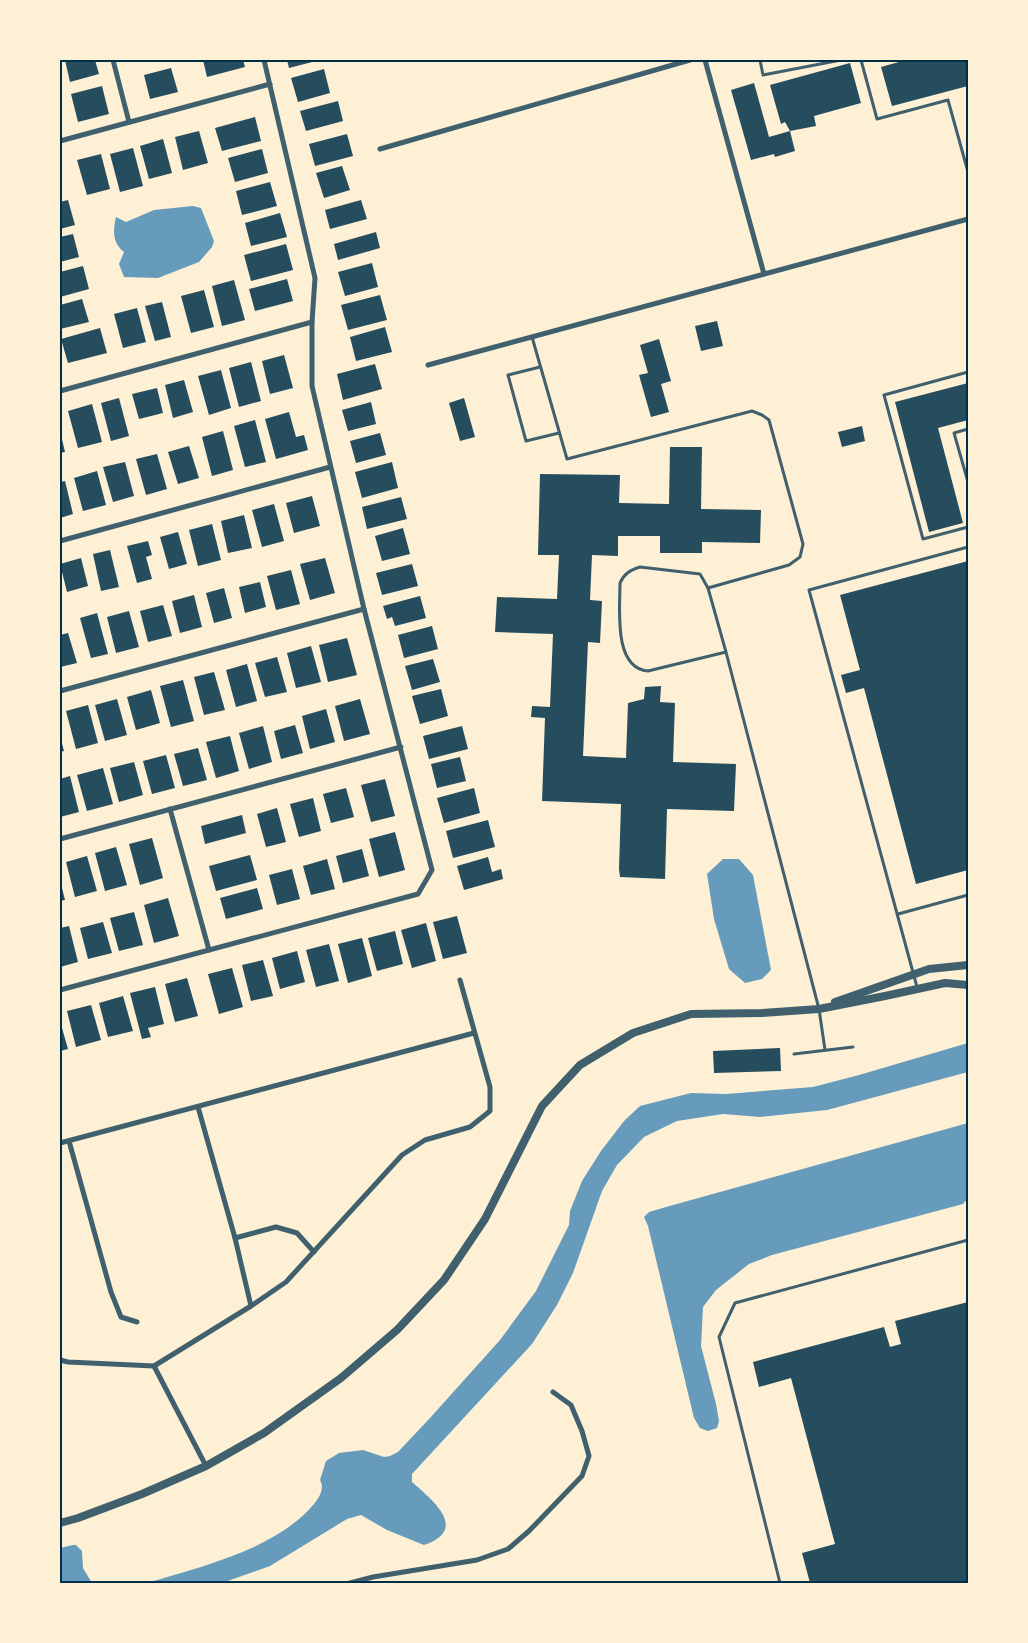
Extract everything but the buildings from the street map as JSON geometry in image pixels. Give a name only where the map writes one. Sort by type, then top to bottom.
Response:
[{"type":"street","points":[[113,60],[129,122]]},
{"type":"street","points":[[60,990],[418,894],[432,870],[364,609],[312,386],[312,322],[315,278],[264,60]]},
{"type":"street","points":[[380,148],[690,60]]},
{"type":"street","points":[[705,60],[764,274]]},
{"type":"street","points":[[60,142],[270,84]]},
{"type":"street","points":[[428,365],[968,219]]},
{"type":"street","points":[[60,391],[312,322]]},
{"type":"street","points":[[60,541],[330,467]]},
{"type":"street","points":[[60,691],[364,609]]},
{"type":"street","points":[[60,839],[400,747]]},
{"type":"street","points":[[170,809],[208,950]]},
{"type":"street","points":[[819,1009],[914,974],[968,965]]},
{"type":"street","points":[[60,1360],[154,1366],[286,1282],[402,1155],[425,1140],[470,1127],[490,1111],[490,1088],[460,980]]},
{"type":"street","points":[[60,1523],[142,1494],[206,1466],[264,1433],[340,1378],[397,1330],[444,1280],[485,1219],[542,1106],[580,1064],[633,1033],[691,1014],[762,1013],[819,1009],[945,982],[968,985]]},
{"type":"street","points":[[60,1144],[474,1033]]},
{"type":"street","points":[[198,1106],[235,1238],[251,1306]]},
{"type":"street","points":[[69,1141],[110,1292],[121,1318],[137,1322]]},
{"type":"street","points":[[235,1238],[276,1228],[297,1232],[314,1252]]},
{"type":"street","points":[[154,1366],[206,1466]]},
{"type":"street","points":[[350,1583],[373,1577],[477,1560],[508,1549],[529,1531],[582,1476],[589,1456],[582,1431],[571,1405],[553,1392]]},
{"type":"lane","points":[[760,60],[763,75],[841,60]]},
{"type":"lane","points":[[861,60],[877,119],[948,100],[968,172]]},
{"type":"lane","points":[[532,337],[567,460],[752,411],[762,414],[769,420],[803,544],[800,558],[789,565],[708,588]]},
{"type":"lane","points":[[540,367],[508,375],[526,441],[559,433]]},
{"type":"lane","points":[[968,372],[884,395],[923,539],[968,527]]},
{"type":"lane","points":[[968,429],[954,433],[968,482]]},
{"type":"lane","points":[[918,988],[809,590],[968,546]]},
{"type":"lane","points":[[726,652],[648,671],[639,670],[631,664],[625,654],[622,642],[620,583],[626,573],[640,567],[700,574],[708,588],[726,652],[819,1009],[825,1050]]},
{"type":"lane","points":[[898,914],[968,895]]},
{"type":"lane","points":[[794,1054],[853,1047]]},
{"type":"lane","points":[[780,1583],[719,1337],[735,1303],[968,1240]]},
{"type":"water","points":[[193,206],[201,208],[214,241],[212,247],[199,262],[158,278],[124,277],[119,264],[124,252],[117,244],[114,236],[116,217],[126,222],[154,210]]},
{"type":"water","points":[[723,859],[739,859],[753,875],[771,970],[762,979],[745,983],[729,969],[714,919],[707,874]]},
{"type":"water","points":[[968,1043],[968,1072],[827,1110],[760,1117],[723,1114],[677,1121],[644,1137],[617,1165],[602,1191],[573,1273],[557,1305],[532,1344],[412,1474],[412,1482],[429,1497],[443,1514],[446,1523],[444,1531],[438,1538],[424,1545],[387,1530],[361,1515],[347,1519],[270,1566],[222,1583],[147,1583],[214,1563],[259,1545],[279,1533],[298,1520],[316,1502],[322,1490],[320,1480],[326,1461],[339,1453],[363,1450],[384,1457],[398,1452],[500,1340],[536,1291],[569,1225],[570,1211],[582,1181],[601,1151],[624,1121],[640,1106],[691,1093],[726,1094],[813,1087]]},
{"type":"water","points":[[968,1123],[968,1198],[963,1204],[772,1255],[749,1264],[716,1290],[703,1307],[701,1346],[719,1421],[717,1428],[708,1431],[700,1428],[694,1418],[648,1226],[644,1217],[649,1212],[666,1207]]},
{"type":"water","points":[[76,1545],[82,1551],[83,1568],[92,1583],[60,1583],[60,1548]]}]
